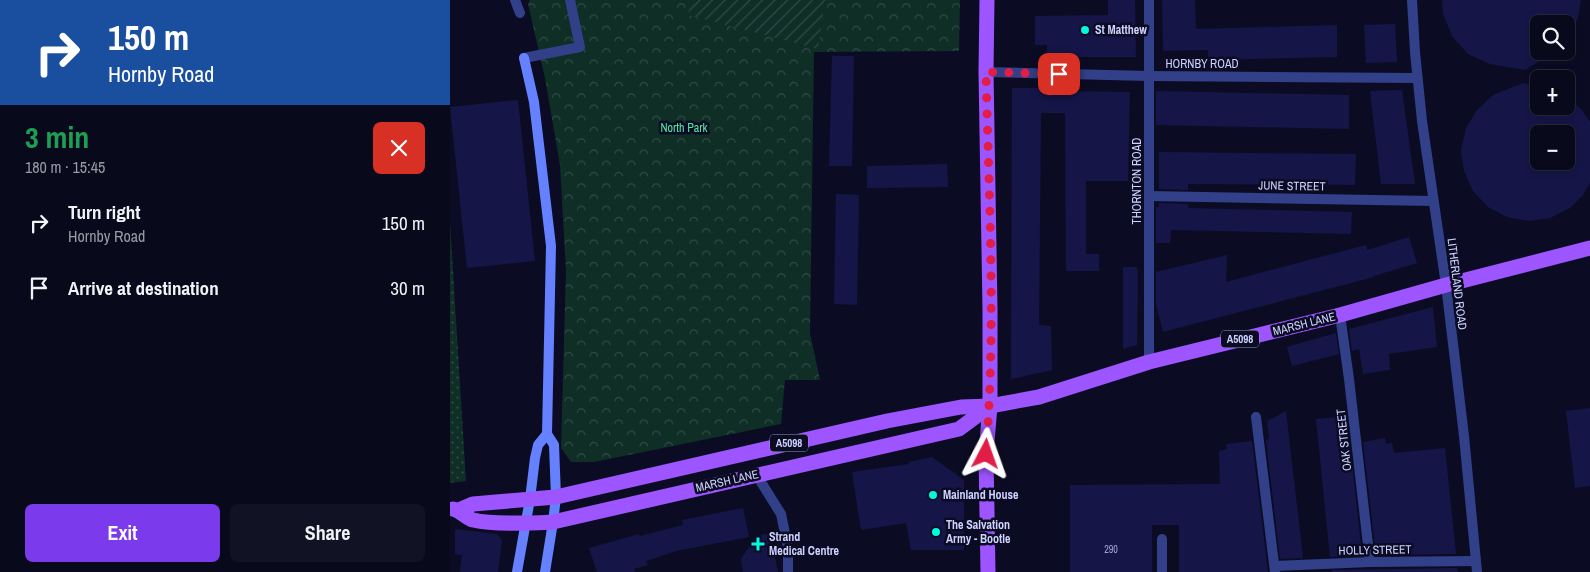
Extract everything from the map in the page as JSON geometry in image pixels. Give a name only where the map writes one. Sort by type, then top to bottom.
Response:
[{"type":"main road","points":[[987,0],[986,72],[990,229],[990,406],[986,454],[988,572]]},
{"type":"main road","name":"MARSH LANE","points":[[455,509],[473,504],[556,497],[887,421],[961,407],[990,406],[1052,394],[1149,362],[1340,315],[1446,285],[1590,248]]},
{"type":"main road","name":"MARSH LANE","points":[[455,509],[471,520],[526,523],[553,522],[959,428],[990,406]]},
{"type":"street","points":[[515,0],[520,13]]},
{"type":"street","points":[[545,572],[556,497],[554,445],[547,434],[551,246],[534,102],[524,58],[580,47],[570,0]]},
{"type":"street","name":"THORNTON ROAD","points":[[1149,0],[1149,362]]},
{"type":"street","name":"LITHERLAND ROAD","points":[[1412,0],[1417,78],[1446,285],[1464,436],[1476,567]]},
{"type":"street","name":"HORNBY ROAD","points":[[986,72],[1150,76],[1417,78]]},
{"type":"street","name":"JUNE STREET","points":[[1149,196],[1433,201]]},
{"type":"street","name":"OAK STREET","points":[[1340,315],[1350,379],[1370,562]]},
{"type":"street","points":[[1256,417],[1275,569]]},
{"type":"street","points":[[517,572],[530,499],[534,458],[538,445],[547,434]]},
{"type":"street","points":[[756,474],[781,514],[788,548],[788,572]]},
{"type":"street","points":[[1162,538],[1162,572]]},
{"type":"street","name":"HOLLY STREET","points":[[1275,569],[1370,562],[1476,567]]},
{"type":"green space","name":"North Park","points":[[530,0],[960,0],[959,51],[814,52],[810,333],[820,380],[785,380],[781,424],[594,462],[571,462],[561,448],[566,271],[560,165],[545,78],[528,4]]},
{"type":"green space","points":[[691,0],[825,0],[818,49],[688,15]]},
{"type":"green space","points":[[450,223],[466,481],[450,483]]},
{"type":"building","name":"St Matthew","points":[[1108,0],[1135,0],[1136,57],[1047,57],[1047,45],[1035,45],[1035,16],[1108,15]]},
{"type":"building","points":[[1162,0],[1195,0],[1196,29],[1337,25],[1337,57],[1208,60],[1208,50],[1163,51]]},
{"type":"building","points":[[1442,0],[1581,0],[1575,24],[1575,15],[1530,15],[1530,60],[1541,60],[1525,70],[1490,64],[1468,54],[1452,36],[1443,14]]},
{"type":"building","points":[[1395,24],[1397,62],[1366,63],[1364,25]]},
{"type":"building","points":[[832,56],[854,56],[852,166],[829,166]]},
{"type":"building","points":[[1523,83],[1530,84],[1530,115],[1575,115],[1575,104],[1590,122],[1590,183],[1583,195],[1570,208],[1550,218],[1529,221],[1507,217],[1488,207],[1473,191],[1464,171],[1461,150],[1466,128],[1477,110],[1493,95]]},
{"type":"building","points":[[1012,88],[1043,88],[1044,91],[1130,92],[1128,181],[1086,181],[1086,254],[1099,254],[1099,271],[1066,271],[1065,113],[1041,113],[1039,325],[1051,326],[1052,370],[1011,379]]},
{"type":"building","points":[[1402,90],[1415,184],[1381,184],[1370,91]]},
{"type":"building","points":[[1156,91],[1349,95],[1349,129],[1156,125]]},
{"type":"building","points":[[518,100],[535,261],[467,268],[450,107]]},
{"type":"building","points":[[1159,152],[1356,154],[1355,185],[1188,184],[1188,190],[1159,189]]},
{"type":"building","points":[[947,164],[948,187],[867,188],[867,166]]},
{"type":"building","points":[[836,194],[859,195],[857,305],[834,304]]},
{"type":"building","points":[[1159,203],[1188,204],[1188,208],[1352,212],[1351,234],[1171,230],[1170,243],[1156,243],[1156,207],[1159,207]]},
{"type":"building","points":[[1409,237],[1417,263],[1374,277],[1163,332],[1156,304],[1156,272],[1227,255],[1226,282],[1366,245],[1367,250]]},
{"type":"building","points":[[1123,267],[1137,267],[1138,276],[1137,345],[1123,349]]},
{"type":"building","points":[[1433,307],[1437,347],[1389,354],[1390,370],[1363,374],[1359,349],[1352,351],[1349,329]]},
{"type":"building","points":[[1336,333],[1339,354],[1292,366],[1287,347]]},
{"type":"building","points":[[1590,408],[1590,486],[1575,488],[1566,411]]},
{"type":"building","points":[[1286,411],[1303,558],[1280,559],[1266,440],[1269,439],[1267,421]]},
{"type":"building","points":[[1338,417],[1341,445],[1350,444],[1362,555],[1330,557],[1316,419]]},
{"type":"building","points":[[1385,438],[1386,444],[1392,443],[1394,453],[1445,448],[1456,554],[1376,555],[1363,442]]},
{"type":"building","points":[[1252,441],[1268,572],[1179,572],[1179,525],[1152,525],[1152,572],[1070,572],[1070,485],[1220,484],[1219,451],[1227,449],[1226,444]]},
{"type":"building","points":[[932,457],[964,480],[964,550],[911,550],[906,523],[861,530],[852,472],[909,464],[909,462]]},
{"type":"building","points":[[743,508],[749,537],[676,551],[646,561],[648,565],[634,569],[635,572],[597,572],[589,548],[639,534],[640,536],[683,525],[682,520]]},
{"type":"building","points":[[455,529],[497,534],[502,540],[498,572],[460,572],[462,555],[455,554]]},
{"type":"building","points":[[770,533],[778,572],[743,572],[741,559],[756,536]]},
{"type":"building","points":[[1457,568],[1458,572],[1332,572],[1332,570]]},
{"type":"place","name":"St Matthew","points":[[1085,30]]},
{"type":"place","name":"Mainland House","points":[[933,495]]},
{"type":"place","name":"The Salvation Army - Bootle","points":[[936,532]]},
{"type":"place","name":"Strand Medical Centre","points":[[758,544]]},
{"type":"route","points":[[986,454],[990,406],[990,229],[986,72],[1059,74]]}]
